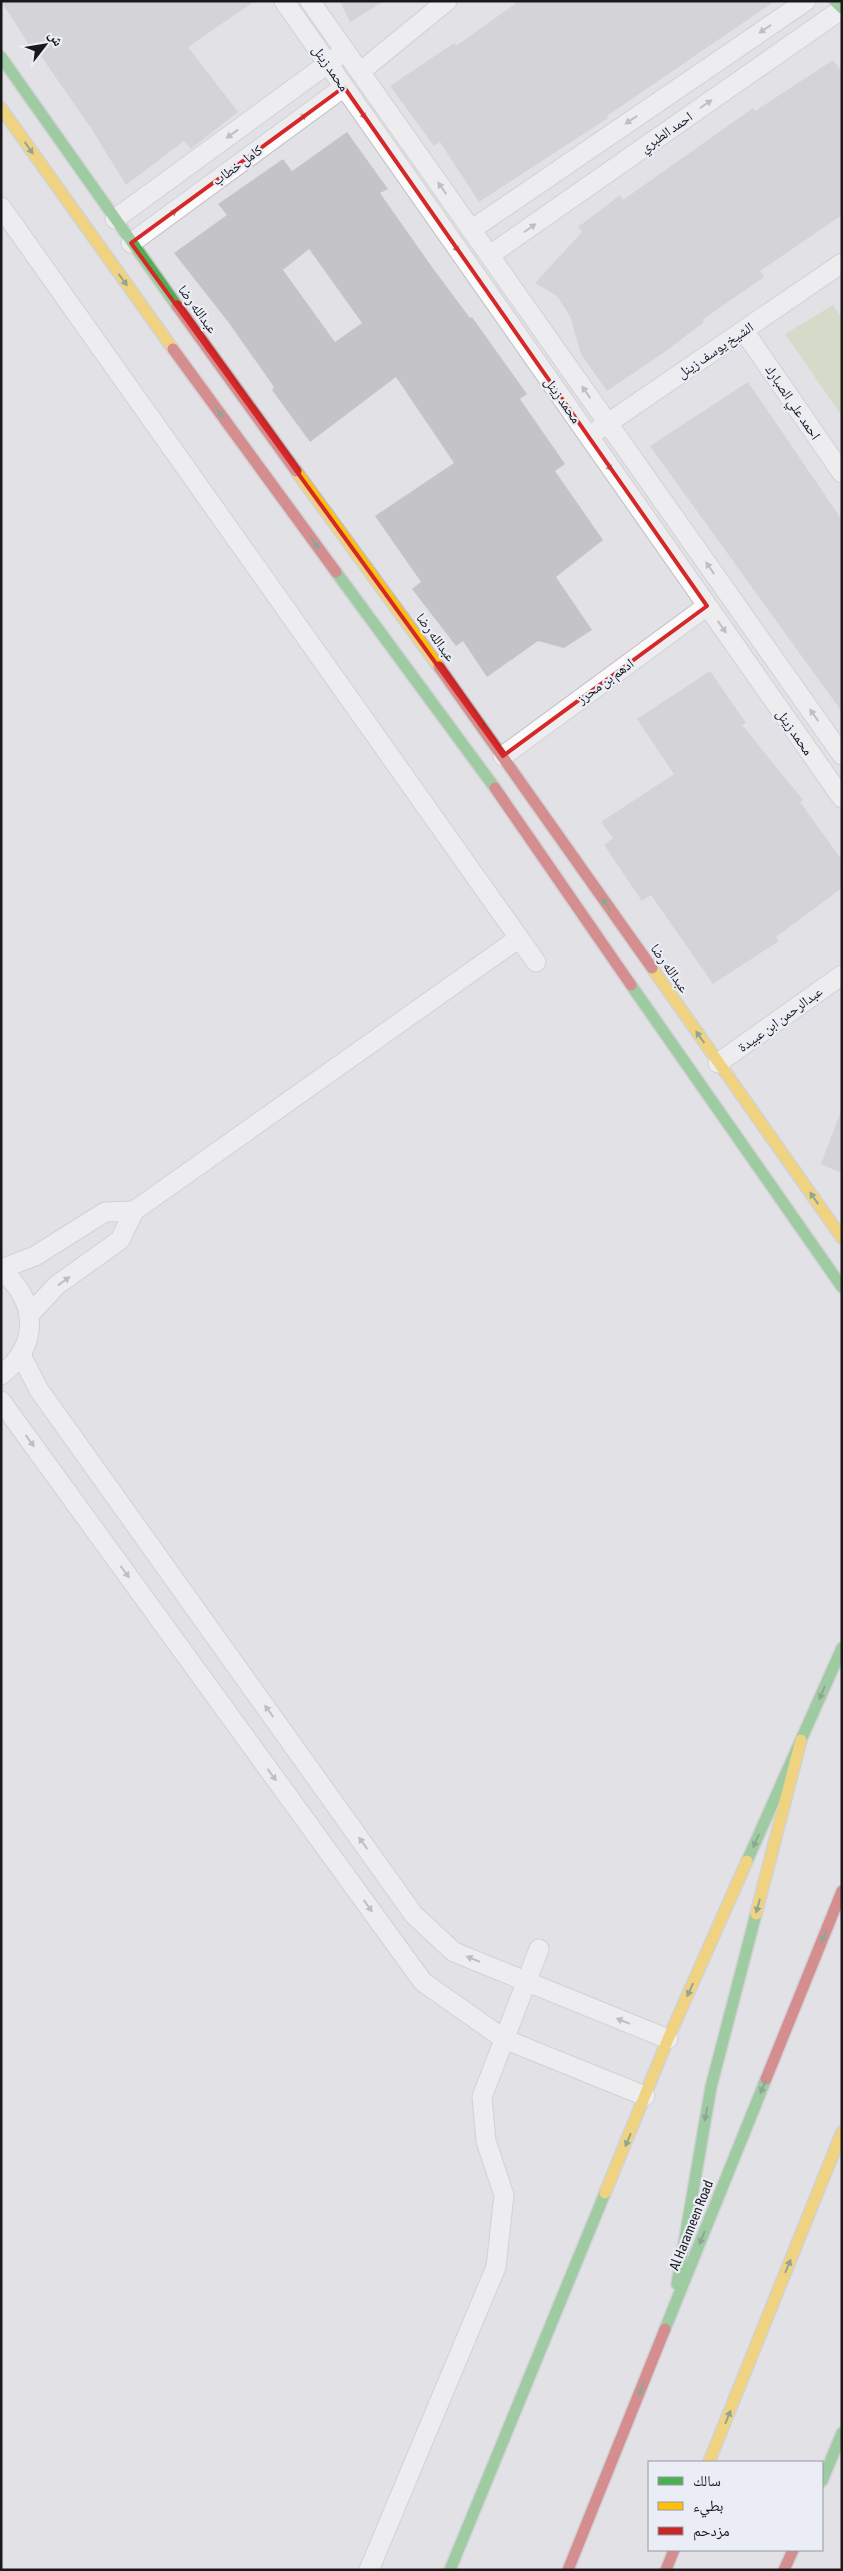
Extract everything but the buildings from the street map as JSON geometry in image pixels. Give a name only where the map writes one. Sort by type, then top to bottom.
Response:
[{"type":"main road","points":[[835,1],[842,9]]},
{"type":"main road","name":"عبدالله رضا","points":[[1,57],[131,243],[503,756],[842,1238]]},
{"type":"main road","points":[[1,108],[92,238],[496,790],[842,1287]]},
{"type":"main road","points":[[450,2570],[668,2040],[842,1648]]},
{"type":"main road","points":[[672,2312],[711,2087],[801,1740]]},
{"type":"main road","name":"Al Harameen Road","points":[[568,2570],[842,1891]]},
{"type":"main road","points":[[710,2461],[842,2132]]},
{"type":"main road","points":[[823,2479],[842,2433]]},
{"type":"main road","points":[[666,2570],[674,2551]]},
{"type":"main road","points":[[784,2570],[793,2551]]},
{"type":"street","name":"محمد زينل","points":[[284,1],[842,798]]},
{"type":"street","name":"محمد زينل","points":[[310,1],[842,755]]},
{"type":"street","points":[[360,72],[447,1]]},
{"type":"street","name":"احمد الطبري","points":[[471,230],[806,1]]},
{"type":"street","name":"احمد الطبري","points":[[490,256],[842,9]]},
{"type":"street","name":"كامل خطاب","points":[[115,220],[345,50]]},
{"type":"street","name":"كامل خطاب","points":[[131,243],[344,87]]},
{"type":"street","points":[[1,207],[536,962]]},
{"type":"street","name":"الشيخ يوسف زينل","points":[[589,437],[842,263]]},
{"type":"street","name":"احمد علي الصبارك","points":[[744,331],[842,473]]},
{"type":"street","name":"ادهم بن محرز","points":[[503,756],[707,606]]},
{"type":"street","points":[[29,1315],[57,1285],[120,1240],[134,1211],[519,938]]},
{"type":"street","name":"عبدالرحمن ابن عبيدة","points":[[718,1063],[842,975]]},
{"type":"street","points":[[1,1375],[21,1355],[30,1329],[29,1315],[20,1289],[1,1270],[35,1256],[105,1212],[134,1211]]},
{"type":"street","points":[[21,1355],[39,1390],[414,1915],[454,1952],[668,2040]]},
{"type":"street","points":[[1,1401],[423,1982],[504,2039],[645,2096]]},
{"type":"street","points":[[370,2570],[496,2266],[504,2195],[486,2141],[482,2097],[528,1982],[539,1949]]},
{"type":"highlighted area","points":[[344,87],[707,606],[503,756],[131,243]]},
{"type":"green space","points":[[833,305],[842,319],[842,416],[785,334]]},
{"type":"traffic: fast","points":[[835,1],[842,8]]},
{"type":"traffic: fast","points":[[1,57],[177,306]]},
{"type":"traffic: fast","points":[[336,572],[495,788]]},
{"type":"traffic: fast","points":[[631,985],[842,1287]]},
{"type":"traffic: fast","points":[[747,1861],[842,1648]]},
{"type":"traffic: fast","points":[[677,2284],[711,2087],[756,1914]]},
{"type":"traffic: fast","points":[[665,2329],[766,2079]]},
{"type":"traffic: fast","points":[[450,2570],[605,2193]]},
{"type":"traffic: fast","points":[[823,2479],[842,2433]]},
{"type":"traffic: slow","points":[[1,108],[173,349]]},
{"type":"traffic: slow","points":[[296,471],[439,667]]},
{"type":"traffic: slow","points":[[652,968],[842,1238]]},
{"type":"traffic: slow","points":[[756,1914],[801,1740]]},
{"type":"traffic: slow","points":[[605,2193],[668,2039],[747,1861]]},
{"type":"traffic: slow","points":[[709,2461],[842,2132]]},
{"type":"traffic: jam","points":[[177,306],[296,471]]},
{"type":"traffic: jam","points":[[173,349],[336,572]]},
{"type":"traffic: jam","points":[[439,667],[652,968]]},
{"type":"traffic: jam","points":[[495,788],[631,985]]},
{"type":"traffic: jam","points":[[766,2079],[842,1891]]},
{"type":"traffic: jam","points":[[568,2570],[665,2329]]},
{"type":"traffic: jam","points":[[666,2570],[674,2551]]},
{"type":"traffic: jam","points":[[784,2570],[793,2551]]}]
